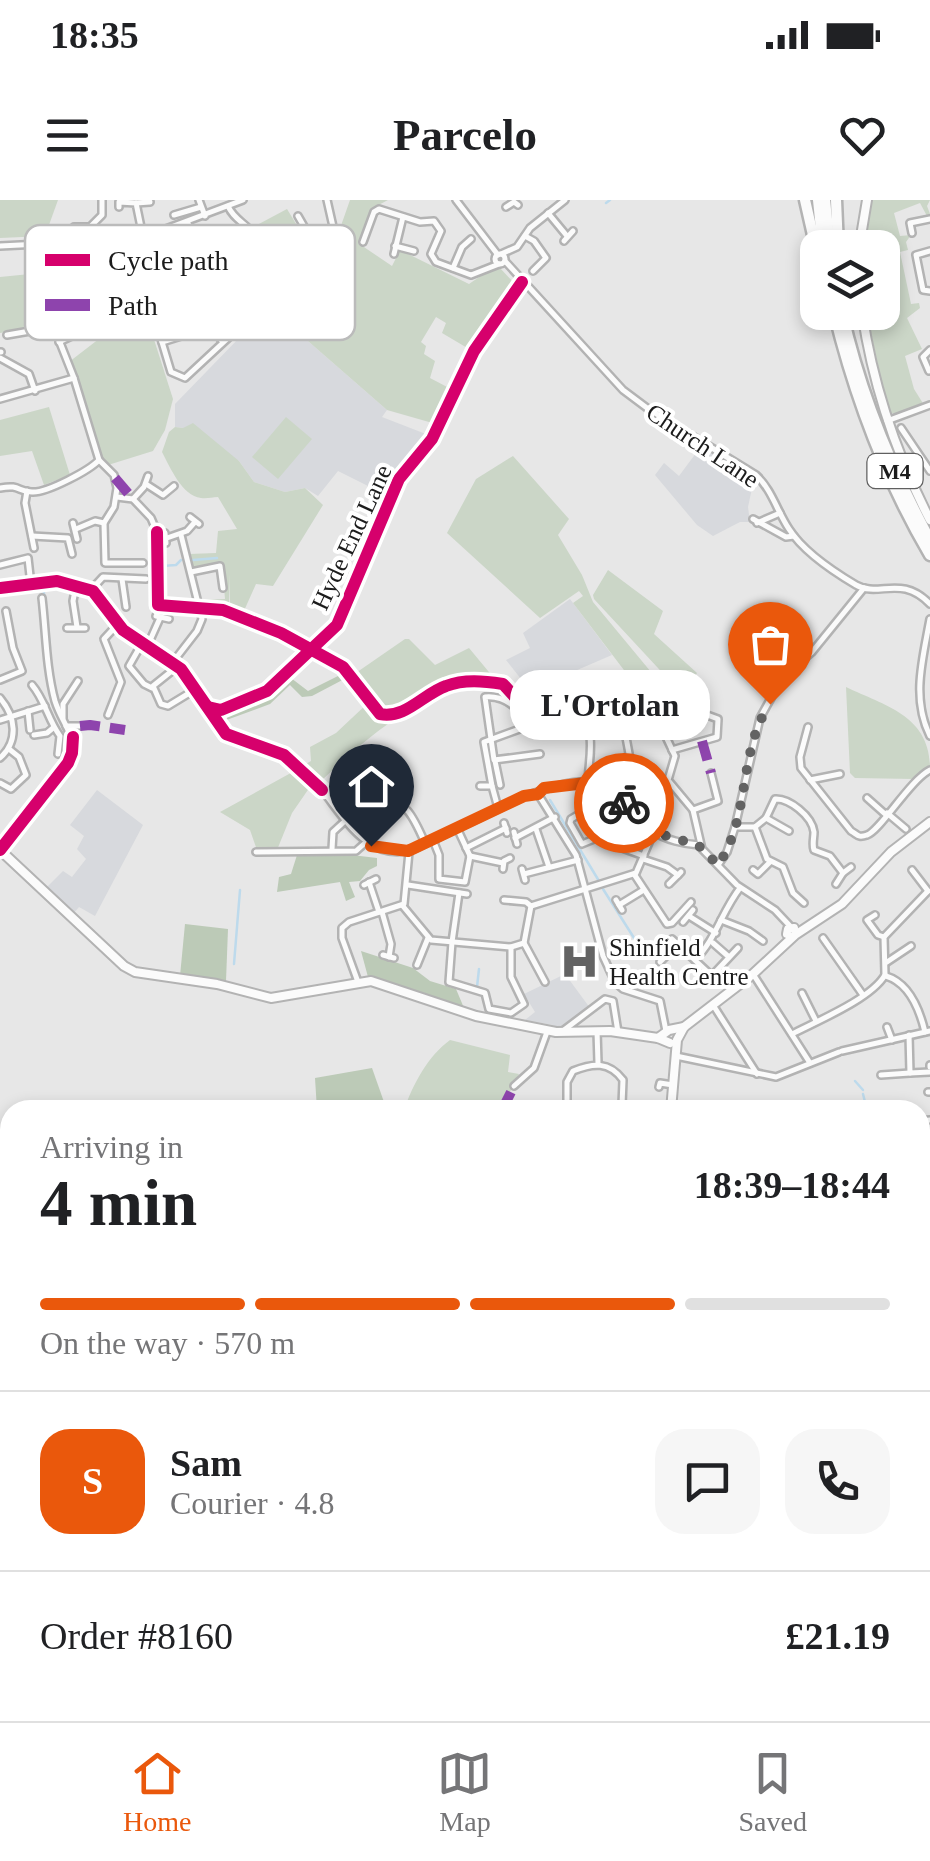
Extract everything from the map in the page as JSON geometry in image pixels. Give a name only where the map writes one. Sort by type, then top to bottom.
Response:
[{"type":"highway","points":[[805,200],[812,230]]},
{"type":"highway","points":[[821,200],[825,230]]},
{"type":"highway","points":[[836,200],[837,230]]},
{"type":"highway","name":"M4","points":[[839,330],[874,442],[930,556]]},
{"type":"highway","name":"M4","points":[[850,330],[867,400],[891,462],[930,540]]},
{"type":"main road","points":[[862,230],[867,200]]},
{"type":"main road","points":[[866,330],[887,421],[930,520]]},
{"type":"main road","points":[[0,850],[135,972],[218,984],[271,998],[358,982],[378,983],[476,1016],[564,1033],[671,1034],[753,974],[782,949],[791,932],[808,927],[842,904],[906,832],[930,819]]},
{"type":"main road","points":[[671,1034],[676,1056],[672,1100]]},
{"type":"street","points":[[92,225],[102,214],[102,200]]},
{"type":"street","points":[[182,225],[242,200]]},
{"type":"street","points":[[327,200],[333,225]]},
{"type":"street","name":"Church Lane","points":[[456,200],[500,260],[623,390],[750,470],[766,485],[794,536],[864,588]]},
{"type":"street","points":[[362,239],[376,210],[420,222],[434,221],[441,235],[431,257],[471,275],[521,244],[548,213],[566,200]]},
{"type":"street","points":[[136,202],[140,225]]},
{"type":"street","points":[[119,203],[150,202]]},
{"type":"street","points":[[506,208],[515,202]]},
{"type":"street","points":[[174,215],[200,203],[204,216]]},
{"type":"street","points":[[228,206],[244,225]]},
{"type":"street","points":[[548,213],[565,238],[573,230]]},
{"type":"street","points":[[298,216],[303,225]]},
{"type":"street","points":[[403,217],[394,250],[414,250]]},
{"type":"street","points":[[912,233],[910,223],[930,219]]},
{"type":"street","points":[[525,236],[534,241],[546,258],[535,267]]},
{"type":"street","points":[[452,268],[462,247],[471,239]]},
{"type":"street","points":[[0,246],[25,244]]},
{"type":"street","points":[[930,252],[916,255],[923,290],[930,290]]},
{"type":"street","name":"Hyde End Lane","points":[[194,684],[208,707],[224,708],[268,692],[312,652],[343,615],[402,474],[432,439],[474,351],[522,282]]},
{"type":"street","points":[[6,334],[25,331]]},
{"type":"street","points":[[64,340],[59,342],[99,460],[114,475],[116,497],[104,523],[105,563],[143,562]]},
{"type":"street","points":[[168,340],[162,342],[172,372],[182,378],[201,366],[222,341]]},
{"type":"street","points":[[929,370],[923,357],[930,350]]},
{"type":"street","points":[[0,354],[8,364],[23,368],[35,391]]},
{"type":"street","points":[[0,399],[74,378]]},
{"type":"street","points":[[887,421],[930,405]]},
{"type":"street","points":[[901,428],[930,471]]},
{"type":"street","points":[[0,488],[39,490],[99,460]]},
{"type":"street","points":[[133,498],[148,476]]},
{"type":"street","points":[[146,484],[163,496],[172,491]]},
{"type":"street","points":[[27,492],[25,503],[34,548]]},
{"type":"street","points":[[116,497],[133,498],[154,517],[156,532]]},
{"type":"street","points":[[780,513],[755,521],[786,537],[794,536]]},
{"type":"street","points":[[166,538],[180,534],[195,521]]},
{"type":"street","points":[[78,539],[74,526],[104,523]]},
{"type":"street","points":[[152,688],[197,638],[202,619],[192,592],[190,553],[180,534]]},
{"type":"street","points":[[32,536],[68,538],[72,554]]},
{"type":"street","points":[[0,565],[28,558],[31,585]]},
{"type":"street","points":[[189,571],[220,566],[223,588]]},
{"type":"street","points":[[92,590],[103,578],[146,580]]},
{"type":"street","points":[[122,579],[126,607]]},
{"type":"street","points":[[0,588],[57,580],[92,590],[117,624],[144,645],[176,664],[194,684],[164,706],[129,666],[144,645],[158,617],[169,619]]},
{"type":"street","points":[[67,628],[81,627],[73,601],[76,585]]},
{"type":"street","points":[[718,865],[736,827],[758,722],[780,680],[812,652],[864,588],[897,587],[930,604]]},
{"type":"street","points":[[42,598],[49,671],[64,722],[73,737]]},
{"type":"street","points":[[200,608],[251,619],[312,652]]},
{"type":"street","points":[[0,680],[22,671],[5,622],[6,611]]},
{"type":"street","points":[[930,618],[918,692],[921,716],[930,736]]},
{"type":"street","points":[[113,712],[120,678],[103,643],[117,624]]},
{"type":"street","points":[[64,722],[63,704],[78,681]]},
{"type":"street","points":[[32,684],[60,736],[58,754]]},
{"type":"street","points":[[672,750],[714,739],[719,734],[718,718],[699,712],[702,701],[689,691]]},
{"type":"street","points":[[496,786],[483,744],[489,739],[527,726],[510,703],[486,696],[489,739],[495,760],[498,808]]},
{"type":"street","points":[[0,698],[11,716],[13,732],[9,749],[0,758]]},
{"type":"street","points":[[572,710],[603,700],[612,705],[628,742],[633,775],[604,787]]},
{"type":"street","points":[[650,704],[675,762],[667,777],[692,810],[698,845]]},
{"type":"street","points":[[0,720],[45,706]]},
{"type":"street","points":[[539,719],[565,709],[586,722],[592,735],[588,782]]},
{"type":"street","points":[[28,711],[35,733],[53,728]]},
{"type":"street","points":[[0,850],[71,758],[73,737],[80,726],[64,722]]},
{"type":"street","points":[[808,728],[800,763],[858,836],[872,832],[923,773],[930,770]]},
{"type":"street","points":[[9,749],[19,756],[32,782]]},
{"type":"street","points":[[495,760],[540,754]]},
{"type":"street","points":[[810,780],[840,774]]},
{"type":"street","points":[[0,783],[11,789],[26,775]]},
{"type":"street","points":[[692,810],[718,801],[714,775]]},
{"type":"street","points":[[350,777],[370,797]]},
{"type":"street","points":[[322,790],[365,843],[385,850],[408,851],[528,794],[538,794],[549,786],[588,782],[604,787],[654,832],[670,840],[698,845],[740,888],[782,916],[791,932]]},
{"type":"street","points":[[580,783],[588,808],[570,823],[582,844],[599,837],[622,802]]},
{"type":"street","points":[[480,786],[496,786]]},
{"type":"street","points":[[650,798],[671,786]]},
{"type":"street","points":[[332,850],[333,832],[378,793],[392,794],[413,816],[425,844]]},
{"type":"street","points":[[538,794],[578,860],[604,961],[623,989],[657,998],[671,1034]]},
{"type":"street","points":[[736,827],[755,827],[766,818],[770,804],[778,798],[798,807],[813,828],[814,850],[832,857],[843,873]]},
{"type":"street","points":[[867,798],[906,832]]},
{"type":"street","points":[[466,848],[536,829],[555,817]]},
{"type":"street","points":[[766,818],[789,831]]},
{"type":"street","points":[[755,827],[770,862],[788,869],[790,895],[804,902]]},
{"type":"street","points":[[457,828],[470,856],[465,882]]},
{"type":"street","points":[[536,829],[550,868]]},
{"type":"street","points":[[531,906],[634,874],[654,832]]},
{"type":"street","points":[[599,837],[679,873],[669,884]]},
{"type":"street","points":[[432,840],[439,855],[438,877],[474,884]]},
{"type":"street","points":[[256,852],[356,850],[365,843]]},
{"type":"street","points":[[402,906],[408,885],[408,851]]},
{"type":"street","points":[[470,856],[503,866],[510,858]]},
{"type":"street","points":[[523,874],[578,860]]},
{"type":"street","points":[[756,874],[770,862]]},
{"type":"street","points":[[836,884],[851,867]]},
{"type":"street","points":[[792,1034],[881,983],[886,962],[884,937],[929,892],[912,870]]},
{"type":"street","points":[[634,874],[667,924],[672,924],[688,908]]},
{"type":"street","points":[[370,882],[392,944],[389,957]]},
{"type":"street","points":[[408,885],[462,894],[448,982],[483,992],[489,1009],[511,1014],[521,1009],[523,1000],[510,973],[512,947]]},
{"type":"street","points":[[695,960],[712,942],[740,888]]},
{"type":"street","points":[[619,905],[642,890]]},
{"type":"street","points":[[508,904],[526,902],[531,906]]},
{"type":"street","points":[[358,982],[342,928],[349,922],[402,906]]},
{"type":"street","points":[[402,906],[428,938],[512,947],[524,943]]},
{"type":"street","points":[[531,906],[524,943],[541,966],[545,982]]},
{"type":"street","points":[[683,922],[688,908]]},
{"type":"street","points":[[688,908],[716,933]]},
{"type":"street","points":[[859,925],[875,915]]},
{"type":"street","points":[[721,920],[762,936]]},
{"type":"street","points":[[866,920],[884,937]]},
{"type":"street","points":[[416,967],[428,938]]},
{"type":"street","points":[[823,938],[863,996]]},
{"type":"street","points":[[660,962],[675,941],[710,978],[734,953]]},
{"type":"street","points":[[712,942],[740,958]]},
{"type":"street","points":[[886,962],[911,946]]},
{"type":"street","points":[[753,974],[810,1062]]},
{"type":"street","points":[[676,1056],[778,1077],[840,1051],[927,1032],[920,1011],[899,981],[885,976]]},
{"type":"street","points":[[802,993],[816,1021]]},
{"type":"street","points":[[564,1033],[566,1026],[606,999],[613,1001],[618,1032]]},
{"type":"street","points":[[712,1005],[758,1074]]},
{"type":"street","points":[[887,1027],[892,1040]]},
{"type":"street","points":[[514,1086],[534,1068],[548,1029]]},
{"type":"street","points":[[597,1031],[598,1064]]},
{"type":"street","points":[[909,1036],[910,1074]]},
{"type":"street","points":[[567,1100],[567,1082],[573,1071],[598,1064],[612,1069],[623,1080],[622,1100]]},
{"type":"street","points":[[884,1074],[910,1074],[930,1068]]},
{"type":"street","points":[[660,1082],[673,1085]]},
{"type":"shaded area","points":[[237,340],[307,340],[387,410],[382,417],[431,436],[398,476],[390,497],[338,471],[318,496],[305,488],[285,492],[254,482],[239,461],[175,427],[175,404]]},
{"type":"shaded area","points":[[702,445],[754,479],[748,507],[750,522],[740,522],[713,536],[697,525],[655,475],[664,463],[679,476]]},
{"type":"shaded area","points":[[570,599],[612,655],[554,680],[563,707],[533,713],[515,693],[525,684],[506,660],[530,648],[523,633]]},
{"type":"shaded area","points":[[97,790],[143,825],[95,916],[79,907],[72,915],[45,889],[63,871],[72,877],[86,859],[77,849],[84,836],[70,825]]},
{"type":"shaded area","points":[[565,974],[590,1008],[558,1030],[553,1025],[525,1020],[535,1012],[524,994]]},
{"type":"green space","points":[[0,200],[58,200],[49,225],[25,225],[25,237],[0,238]]},
{"type":"green space","points":[[350,200],[388,200],[371,209],[358,243],[392,266],[400,250],[469,284],[500,268],[513,282],[510,293],[469,349],[442,333],[446,323],[436,317],[421,342],[426,346],[424,354],[435,361],[430,378],[451,389],[436,424],[387,410],[307,340],[355,340],[355,225],[341,225]]},
{"type":"green space","points":[[870,200],[930,200],[927,216],[920,203],[894,213],[898,230],[867,230]]},
{"type":"green space","points":[[287,209],[297,225],[257,225]]},
{"type":"green space","points":[[911,235],[906,242],[908,250],[900,252],[900,236]]},
{"type":"green space","points":[[900,252],[911,304],[919,303],[920,308],[907,318],[922,349],[905,356],[914,389],[924,405],[898,414],[891,413],[871,330],[900,330]]},
{"type":"green space","points":[[25,274],[25,329],[0,333],[0,277]]},
{"type":"green space","points":[[98,340],[154,340],[173,399],[165,430],[153,451],[108,465],[102,458],[69,362]]},
{"type":"green space","points":[[49,407],[70,475],[44,485],[32,451],[0,456],[0,420]]},
{"type":"green space","points":[[286,417],[312,439],[278,479],[252,457]]},
{"type":"green space","points":[[193,423],[239,461],[254,482],[285,492],[305,488],[323,505],[273,586],[256,584],[243,613],[230,608],[229,574],[229,605],[201,604],[200,600],[225,599],[222,565],[193,569],[189,554],[216,553],[218,531],[237,529],[218,497],[194,496],[182,487],[162,452],[169,432]]},
{"type":"green space","points":[[513,456],[569,519],[558,535],[593,602],[651,672],[633,682],[573,603],[583,596],[579,591],[540,618],[447,533],[476,479]]},
{"type":"green space","points":[[608,570],[663,611],[654,634],[697,673],[683,695],[594,599]]},
{"type":"green space","points":[[405,639],[435,665],[469,648],[503,689],[479,686],[429,700],[380,730],[320,782],[304,765],[311,761],[310,747],[336,733],[369,702],[350,677]]},
{"type":"green space","points":[[346,672],[350,676],[312,696],[302,697],[290,685],[270,704],[221,722],[219,715],[268,696],[291,678],[308,691]]},
{"type":"green space","points":[[846,687],[890,707],[914,725],[928,750],[930,768],[913,779],[855,778],[850,773]]},
{"type":"green space","points":[[298,769],[312,784],[292,813],[277,850],[257,850],[250,830],[220,812]]},
{"type":"green space","points":[[297,855],[377,858],[377,866],[360,881],[349,882],[355,897],[346,901],[340,882],[277,892],[279,877],[291,874]]},
{"type":"green space","points":[[185,924],[228,929],[226,981],[180,976]]},
{"type":"green space","points":[[361,951],[413,968],[430,981],[456,989],[464,1008],[368,977]]},
{"type":"green space","points":[[450,1040],[510,1055],[508,1072],[519,1074],[506,1100],[408,1100],[435,1054]]},
{"type":"green space","points":[[372,1068],[383,1100],[316,1100],[315,1078]]},
{"type":"waterway","points":[[606,203],[610,200]]},
{"type":"waterway","points":[[193,560],[217,558]]},
{"type":"waterway","points":[[162,566],[176,565],[181,560]]},
{"type":"waterway","points":[[43,585],[50,648]]},
{"type":"waterway","points":[[550,800],[599,881]]},
{"type":"waterway","points":[[603,889],[641,949]]},
{"type":"waterway","points":[[234,964],[240,890]]},
{"type":"waterway","points":[[477,987],[479,969]]},
{"type":"waterway","points":[[855,1081],[863,1090]]},
{"type":"waterway","points":[[863,1094],[864,1100]]},
{"type":"marked path","points":[[115,478],[133,499]]},
{"type":"marked path","points":[[80,726],[125,730]]},
{"type":"marked path","points":[[702,741],[711,773]]},
{"type":"marked path","points":[[507,1100],[514,1086]]},
{"type":"cycle path","points":[[208,707],[221,710],[267,691],[337,625],[399,479],[432,439],[474,351],[522,282]]},
{"type":"cycle path","points":[[157,532],[158,605],[223,610],[281,633],[343,667],[380,714],[398,713],[446,686],[474,681],[503,684],[534,718],[538,716]]},
{"type":"cycle path","points":[[0,588],[57,581],[93,591],[123,630],[181,669],[226,734],[284,755],[322,790]]},
{"type":"cycle path","points":[[0,850],[68,763],[73,737]]},
{"type":"way so far","points":[[624,803],[656,833],[698,845],[718,865],[736,827],[758,722],[770,704]]},
{"type":"place","name":"L'Ortolan","points":[[770,704]]},
{"type":"place","name":"Shinfield Health Centre","points":[[579,961]]},
{"type":"route","points":[[371,846],[408,851],[549,786],[594,782],[624,803]]}]
